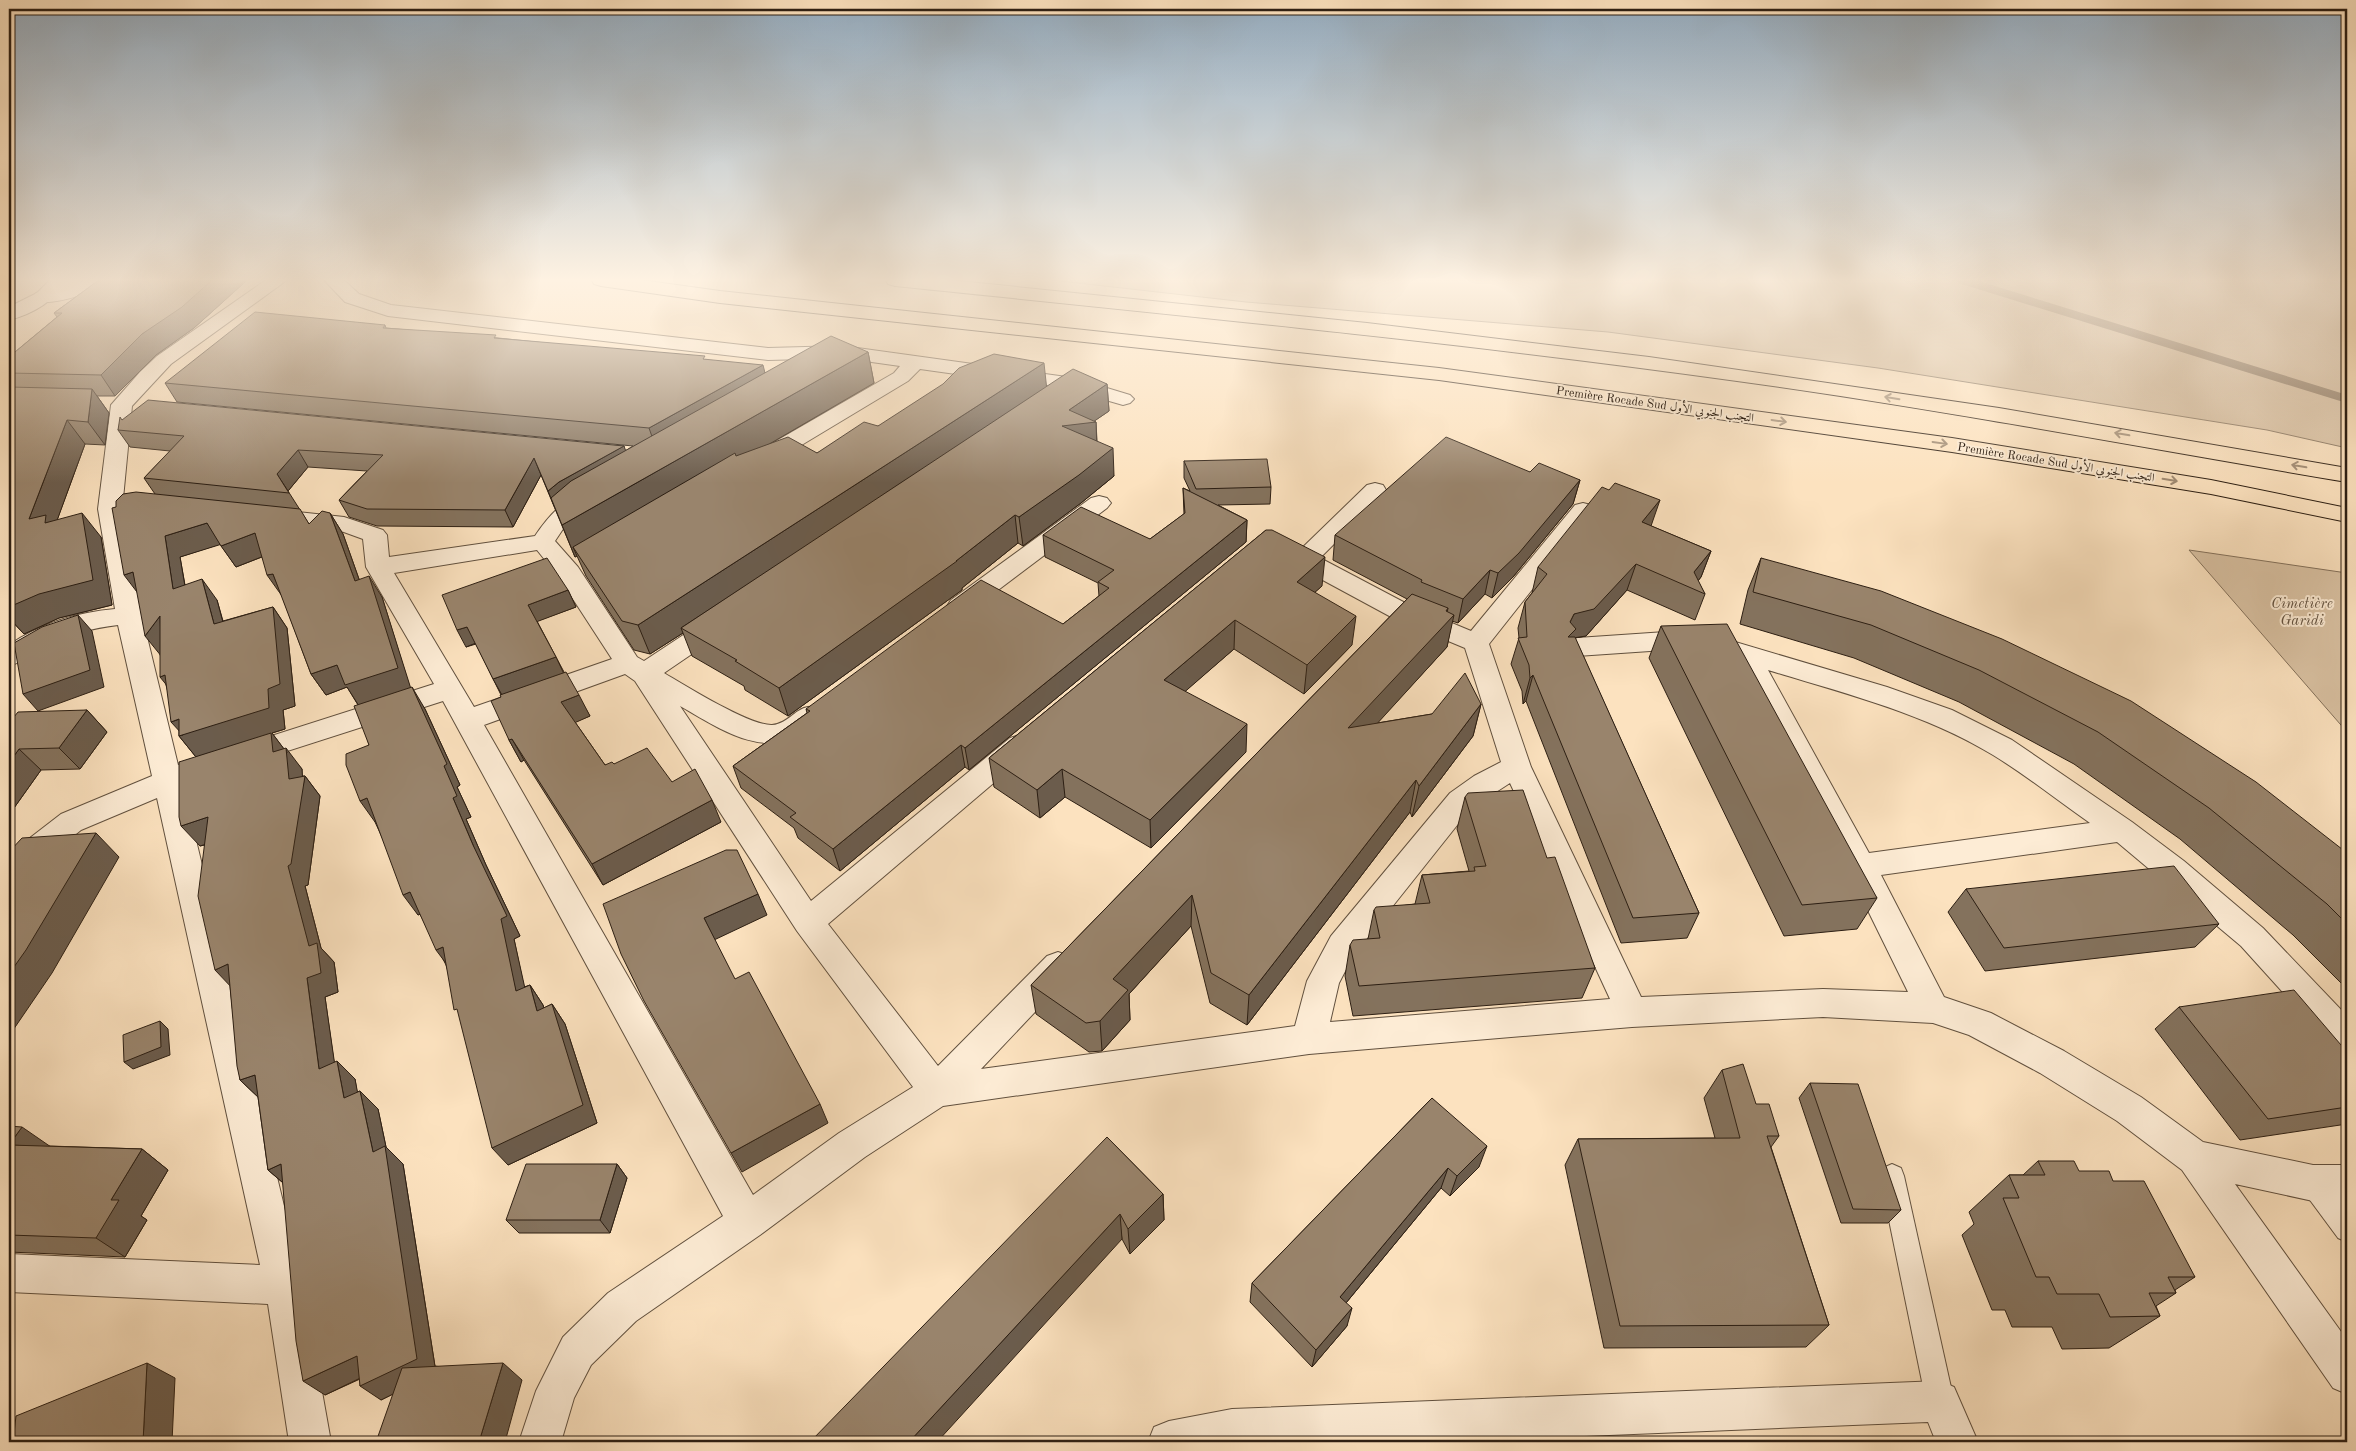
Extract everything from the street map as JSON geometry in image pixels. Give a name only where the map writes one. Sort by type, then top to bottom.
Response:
[{"type":"highway","name":"Première Rocade Sud التجنب الجنوبي الأول","points":[[1194,348],[1439,374],[1952,445],[2211,487],[2347,515]]},
{"type":"highway","points":[[1529,348],[1651,363],[2103,431],[2347,475]]},
{"type":"street","points":[[112,405],[164,360],[182,348]]},
{"type":"street","points":[[714,348],[768,354],[843,352],[916,361],[1074,384],[1124,399]]},
{"type":"street","points":[[809,371],[843,352]]},
{"type":"street","points":[[748,468],[901,377],[916,361]]},
{"type":"street","points":[[1049,401],[1074,384]]},
{"type":"street","points":[[112,405],[152,408]]},
{"type":"street","points":[[112,405],[122,508],[129,616],[284,1285],[310,1442]]},
{"type":"street","points":[[543,542],[557,520],[575,506],[608,486]]},
{"type":"street","points":[[1305,559],[1375,490]]},
{"type":"street","points":[[940,620],[1099,503]]},
{"type":"street","points":[[1476,643],[1583,510]]},
{"type":"street","points":[[248,514],[344,524],[375,535],[378,567],[468,720],[747,1222]]},
{"type":"street","points":[[378,567],[543,542],[578,568],[636,669],[808,922],[937,1091]]},
{"type":"street","points":[[1268,547],[1280,549],[1305,559],[1402,612],[1476,643],[1517,767],[1632,1012]]},
{"type":"street","points":[[1381,633],[1402,612]]},
{"type":"street","points":[[468,720],[636,669],[735,613]]},
{"type":"street","points":[[9,657],[41,638],[66,627],[98,618],[129,616]]},
{"type":"street","points":[[1577,647],[1695,639],[1868,691],[1942,717],[2002,747],[2122,830],[2173,870],[2252,937],[2347,1039]]},
{"type":"street","points":[[1745,653],[1861,866],[1933,1008]]},
{"type":"street","points":[[636,669],[746,728],[769,736],[790,731],[830,702]]},
{"type":"street","points":[[9,879],[37,849],[71,822],[168,780],[450,689]]},
{"type":"street","points":[[808,922],[1036,732]]},
{"type":"street","points":[[1309,1040],[1323,980],[1342,946],[1460,801],[1484,784],[1517,767]]},
{"type":"street","points":[[1861,866],[2122,830]]},
{"type":"street","points":[[540,1442],[556,1391],[577,1351],[622,1307],[747,1222],[852,1145],[937,1091],[1076,948]]},
{"type":"street","points":[[937,1091],[1309,1040],[1632,1012],[1823,1003],[1933,1008],[1979,1023],[2052,1062],[2129,1109],[2195,1158],[2347,1374]]},
{"type":"street","points":[[2195,1158],[2251,1172],[2330,1183]]},
{"type":"street","points":[[9,1273],[284,1285]]},
{"type":"street","points":[[1169,1442],[1232,1430],[1940,1401],[1957,1442]]},
{"type":"lane","points":[[1892,1176],[1940,1401]]},
{"type":"lane","points":[[2330,1183],[2347,1229]]},
{"type":"green space","points":[[1726,348],[2347,348],[2347,448],[2267,430],[1878,368]]},
{"type":"green space","name":"Cimetière Garidi","points":[[2189,550],[2347,573],[2347,732]]},
{"type":"building","points":[[20,348],[128,348],[101,375],[9,373],[9,357]]},
{"type":"building","points":[[210,348],[608,348],[705,356],[703,359],[763,365],[649,428],[165,383]]},
{"type":"building","points":[[810,348],[858,348],[868,352],[562,525],[551,498],[571,481]]},
{"type":"building","points":[[994,354],[1044,363],[638,625],[622,621],[573,547],[735,453],[736,456],[788,437],[817,453],[864,422],[878,426],[943,384],[959,368]]},
{"type":"building","points":[[1073,369],[1107,384],[1069,410],[1096,422],[1062,426],[1113,448],[1079,475],[1019,517],[1015,515],[957,561],[779,688],[735,661],[737,660],[681,628]]},
{"type":"building","points":[[9,387],[92,389],[88,422],[67,420],[29,519],[46,515],[45,523],[82,513],[93,580],[39,594],[9,607]]},
{"type":"building","points":[[148,400],[624,446],[559,482],[548,491],[534,458],[505,510],[367,509],[339,500],[383,455],[298,450],[277,474],[289,493],[144,478],[184,436],[118,430],[120,417],[122,420]]},
{"type":"building","points":[[1446,437],[1530,472],[1539,463],[1580,480],[1519,553],[1498,573],[1490,570],[1463,599],[1421,582],[1422,580],[1335,535]]},
{"type":"building","points":[[1267,459],[1271,487],[1196,489],[1184,461]]},
{"type":"building","points":[[1615,483],[1660,500],[1642,522],[1711,551],[1694,572],[1705,594],[1636,564],[1594,609],[1574,614],[1570,622],[1576,629],[1568,637],[1575,637],[1699,913],[1633,918],[1533,675],[1530,678],[1529,665],[1518,638],[1527,637],[1525,602],[1547,574],[1538,567],[1602,487],[1609,490]]},
{"type":"building","points":[[1183,488],[1247,520],[965,748],[961,745],[833,849],[790,817],[796,813],[733,766],[810,711],[806,709],[981,580],[1063,624],[1109,588],[1098,582],[1114,570],[1043,535],[1081,507],[1150,539],[1185,513]]},
{"type":"building","points":[[136,492],[300,509],[309,524],[322,511],[330,513],[355,581],[369,576],[398,668],[345,685],[337,665],[311,674],[273,574],[267,575],[255,533],[221,546],[207,523],[165,536],[173,589],[202,579],[214,624],[273,607],[280,684],[268,689],[269,708],[179,736],[179,719],[171,722],[165,675],[160,677],[160,616],[145,636],[133,572],[124,575],[112,508],[116,507],[116,501],[123,494]]},
{"type":"building","points":[[1266,530],[1272,530],[1325,557],[1297,582],[1356,616],[1307,665],[1235,620],[1164,680],[1247,724],[1150,820],[1062,769],[1037,790],[989,758]]},
{"type":"building","points":[[547,558],[568,590],[528,605],[556,657],[493,679],[467,627],[457,630],[442,595]]},
{"type":"building","points":[[1761,558],[1881,591],[2002,639],[2131,701],[2256,782],[2347,853],[2347,924],[2327,904],[2209,808],[2098,732],[1979,670],[1871,625],[1753,592]]},
{"type":"building","points":[[1412,594],[1448,608],[1446,611],[1454,615],[1348,728],[1432,714],[1465,673],[1481,704],[1419,786],[1416,780],[1249,995],[1211,973],[1192,895],[1113,979],[1128,990],[1100,1021],[1086,1023],[1031,985]]},
{"type":"building","points":[[78,615],[90,670],[23,694],[14,643],[42,627]]},
{"type":"building","points":[[1727,624],[1877,898],[1802,905],[1661,626]]},
{"type":"building","points":[[566,672],[579,695],[561,702],[605,765],[612,762],[614,764],[647,748],[672,782],[695,769],[712,800],[592,864],[512,739],[509,740],[491,701],[501,697],[500,695]]},
{"type":"building","points":[[412,687],[447,764],[444,766],[457,796],[453,798],[507,916],[501,919],[516,991],[530,985],[537,1011],[552,1004],[583,1105],[492,1148],[457,1009],[454,1010],[443,947],[436,950],[410,892],[403,895],[367,798],[360,801],[346,765],[346,754],[369,745],[354,706]]},
{"type":"building","points":[[87,710],[59,748],[19,749],[9,763],[9,723],[18,712]]},
{"type":"building","points":[[271,733],[273,752],[286,748],[289,779],[305,776],[291,864],[288,866],[309,946],[317,943],[321,973],[307,978],[319,1069],[337,1061],[344,1098],[360,1091],[373,1152],[385,1146],[417,1359],[360,1386],[357,1356],[303,1381],[296,1341],[281,1164],[268,1170],[255,1075],[240,1080],[237,1066],[228,964],[215,970],[198,896],[208,817],[181,826],[179,817],[179,762]]},
{"type":"building","points":[[1523,790],[1547,858],[1555,857],[1595,968],[1359,986],[1350,945],[1353,940],[1380,938],[1374,910],[1376,907],[1430,903],[1422,875],[1475,871],[1474,867],[1486,866],[1465,797],[1468,793]]},
{"type":"building","points":[[96,833],[26,950],[9,974],[9,852],[22,838]]},
{"type":"building","points":[[726,850],[737,850],[758,894],[704,918],[735,979],[749,972],[820,1104],[731,1153],[644,1001],[621,954],[603,904]]},
{"type":"building","points":[[2174,866],[2219,924],[2004,948],[1966,889]]},
{"type":"building","points":[[2294,990],[2347,1052],[2347,1107],[2268,1119],[2179,1007]]},
{"type":"building","points":[[160,1021],[161,1047],[124,1062],[123,1035]]},
{"type":"building","points":[[1743,1064],[1756,1104],[1769,1104],[1779,1136],[1767,1136],[1829,1325],[1620,1326],[1578,1139],[1740,1138],[1722,1070]]},
{"type":"building","points":[[1810,1083],[1858,1084],[1901,1210],[1853,1209]]},
{"type":"building","points":[[1432,1098],[1487,1146],[1457,1176],[1448,1168],[1340,1297],[1352,1308],[1316,1350],[1252,1283]]},
{"type":"building","points":[[9,1126],[22,1127],[9,1145]]},
{"type":"building","points":[[1107,1137],[1163,1194],[1128,1229],[1120,1214],[909,1442],[810,1442]]},
{"type":"building","points":[[9,1145],[142,1149],[111,1200],[119,1200],[96,1238],[9,1235]]},
{"type":"building","points":[[2038,1161],[2074,1161],[2079,1171],[2109,1171],[2113,1181],[2144,1181],[2195,1277],[2168,1277],[2176,1293],[2149,1293],[2160,1316],[2110,1317],[2099,1294],[2057,1294],[2049,1277],[2036,1277],[2003,1198],[2019,1198],[2009,1175],[2045,1175]]},
{"type":"building","points":[[526,1164],[617,1164],[600,1220],[506,1220]]},
{"type":"building","points":[[147,1363],[143,1442],[13,1442],[16,1416]]},
{"type":"building","points":[[503,1363],[479,1442],[376,1442],[402,1368]]},
{"type":"waterway","points":[[2181,348],[2347,399]]}]
